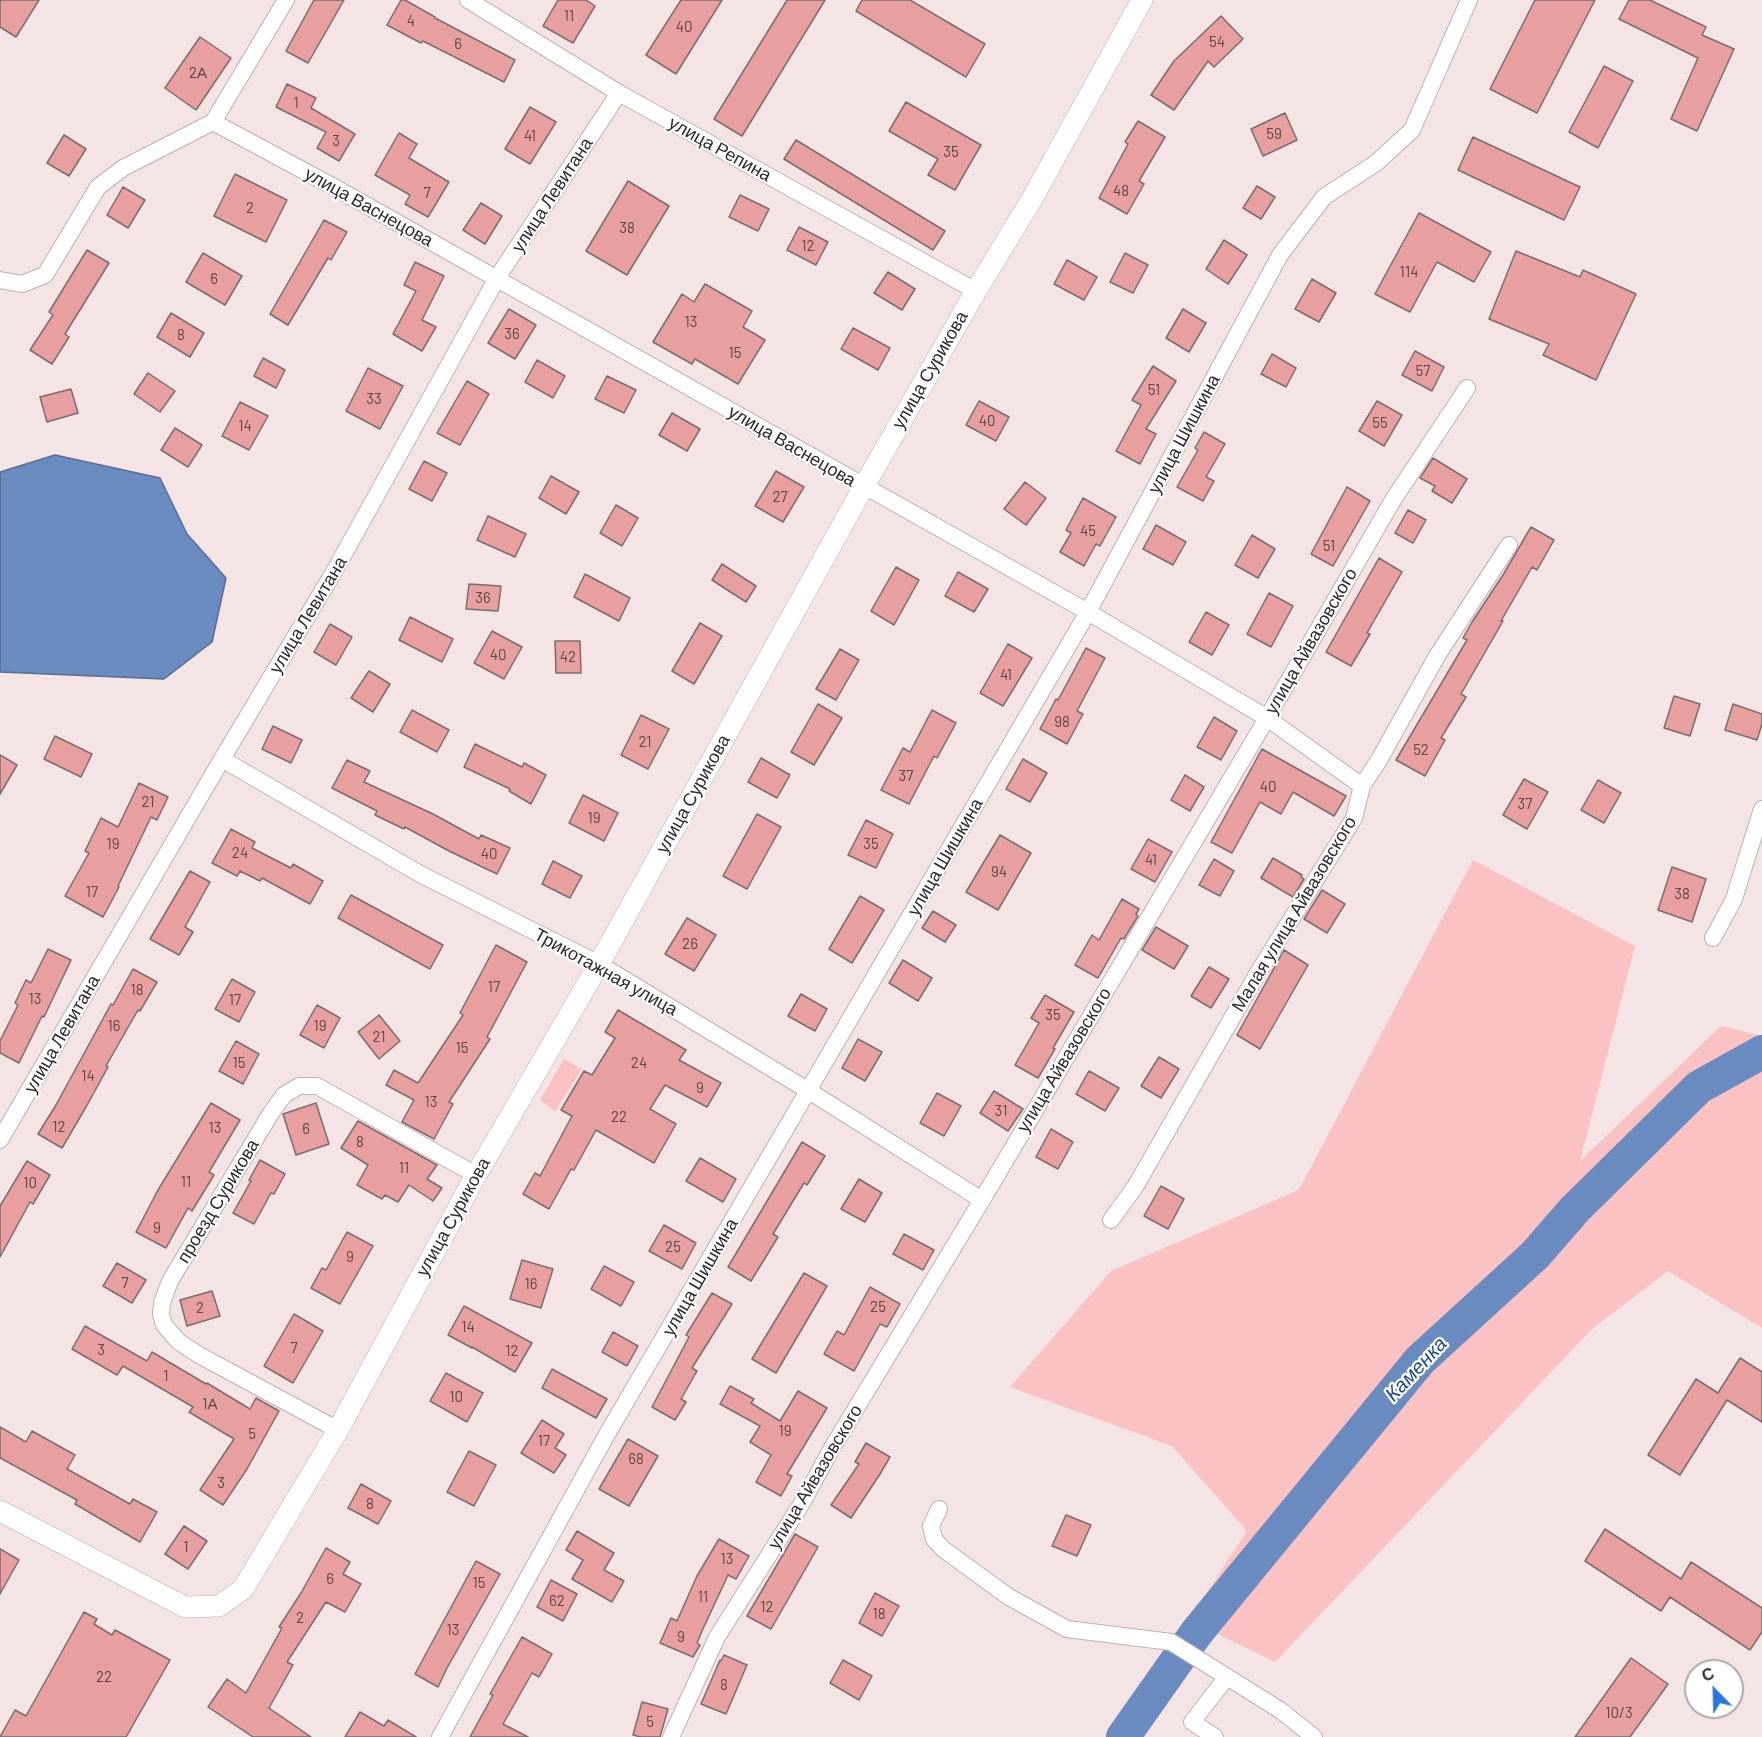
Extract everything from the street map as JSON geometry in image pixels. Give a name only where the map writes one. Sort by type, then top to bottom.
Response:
[{"type":"street","points":[[0,280],[22,284],[45,275],[98,187],[123,168],[213,122],[286,0]]},
{"type":"street","name":"улица Репина","points":[[468,0],[619,93],[976,291]]},
{"type":"street","name":"улица Сурикова","points":[[0,1511],[184,1607],[219,1606],[243,1589],[338,1430],[476,1175],[599,964],[864,486],[976,291],[1032,199],[1142,0]]},
{"type":"street","name":"улица Шишкина","points":[[440,1737],[606,1436],[1088,612],[1280,255],[1324,197],[1376,163],[1412,130],[1469,0]]},
{"type":"street","name":"улица Левитана","points":[[0,1140],[335,570],[496,278],[619,93]]},
{"type":"street","name":"улица Васнецова","points":[[213,122],[334,187],[1088,612],[1267,718],[1362,786]]},
{"type":"street","name":"улица Айвазовского","points":[[671,1737],[717,1637],[802,1503],[832,1448],[982,1200],[1267,718],[1393,500],[1467,388]]},
{"type":"street","name":"Малая улица Айвазовского","points":[[1111,1220],[1135,1187],[1259,971],[1354,818],[1362,786],[1437,656],[1509,545]]},
{"type":"street","name":"Трикотажная улица","points":[[222,759],[420,874],[599,964],[809,1091],[982,1200]]},
{"type":"street","points":[[1713,938],[1734,899],[1762,809]]},
{"type":"street","name":"проезд Сурикова","points":[[338,1430],[198,1355],[179,1342],[164,1325],[161,1314],[162,1303],[170,1281],[271,1113],[284,1095],[299,1086],[317,1086],[476,1175]]},
{"type":"street","points":[[939,1509],[931,1526],[934,1539],[943,1549],[1009,1597],[1067,1629],[1171,1642],[1280,1710],[1314,1737]]},
{"type":"street","points":[[1215,1737],[1192,1722],[1227,1677]]},
{"type":"shaded area","points":[[1473,860],[1635,946],[1580,1161],[1721,1026],[1762,1036],[1762,1328],[1668,1271],[1593,1328],[1275,1662],[1189,1620],[1247,1531],[1172,1446],[1010,1387],[1111,1271],[1299,1190]]},
{"type":"shaded area","points":[[564,1059],[582,1069],[555,1111],[540,1100]]},
{"type":"water","points":[[55,455],[160,478],[187,534],[226,578],[212,642],[164,679],[0,672],[0,472]]},
{"type":"building","points":[[0,0],[39,0],[16,37],[0,27]]},
{"type":"building","points":[[314,0],[344,0],[308,63],[286,51]]},
{"type":"building","points":[[401,0],[405,0],[515,60],[504,82],[387,25]]},
{"type":"building","points":[[558,0],[586,0],[595,6],[573,43],[543,26]]},
{"type":"building","points":[[681,0],[722,0],[676,74],[646,55]]},
{"type":"building","points":[[787,0],[825,0],[742,136],[714,119]]},
{"type":"building","points":[[862,0],[910,0],[985,44],[966,77],[856,11]]},
{"type":"building","points":[[1535,0],[1595,0],[1537,113],[1490,89]]},
{"type":"building","points":[[1629,0],[1650,0],[1706,27],[1702,35],[1734,49],[1697,131],[1671,119],[1698,58],[1619,19]]},
{"type":"building","points":[[1221,16],[1243,39],[1214,67],[1208,61],[1174,110],[1151,95],[1174,61]]},
{"type":"building","points":[[200,37],[231,58],[196,110],[165,88]]},
{"type":"building","points":[[1604,66],[1633,81],[1598,148],[1569,132]]},
{"type":"building","points":[[287,84],[316,98],[311,108],[355,134],[339,161],[317,148],[326,132],[276,107]]},
{"type":"building","points":[[906,102],[981,145],[955,190],[928,175],[938,159],[889,131]]},
{"type":"building","points":[[530,107],[556,122],[530,164],[505,149]]},
{"type":"building","points":[[1285,113],[1297,140],[1263,156],[1251,129]]},
{"type":"building","points":[[1138,121],[1165,137],[1139,181],[1144,184],[1127,214],[1099,198],[1128,144],[1125,142]]},
{"type":"building","points":[[399,133],[417,144],[409,158],[449,182],[428,217],[405,204],[410,195],[375,175]]},
{"type":"building","points":[[64,135],[86,149],[69,176],[47,163]]},
{"type":"building","points":[[1473,137],[1580,187],[1564,220],[1458,170]]},
{"type":"building","points":[[796,140],[945,231],[933,250],[784,159]]},
{"type":"building","points":[[235,174],[287,200],[266,242],[214,216]]},
{"type":"building","points":[[628,181],[669,206],[627,275],[586,251]]},
{"type":"building","points":[[1257,186],[1275,197],[1261,219],[1243,208]]},
{"type":"building","points":[[123,187],[145,200],[128,228],[107,215]]},
{"type":"building","points":[[740,195],[769,209],[758,231],[729,217]]},
{"type":"building","points":[[481,203],[502,216],[485,244],[463,230]]},
{"type":"building","points":[[1419,213],[1491,252],[1474,282],[1437,262],[1410,312],[1375,294]]},
{"type":"building","points":[[324,220],[347,232],[331,260],[328,258],[288,325],[270,314]]},
{"type":"building","points":[[799,227],[828,242],[816,265],[787,250]]},
{"type":"building","points":[[1224,240],[1247,255],[1228,284],[1206,269]]},
{"type":"building","points":[[87,250],[109,263],[65,334],[69,337],[52,364],[30,350],[53,315],[49,312]]},
{"type":"building","points":[[1516,251],[1580,277],[1583,270],[1636,294],[1596,380],[1543,355],[1549,344],[1489,319]]},
{"type":"building","points":[[203,253],[242,276],[225,305],[186,282]]},
{"type":"building","points":[[1125,253],[1148,265],[1133,293],[1110,282]]},
{"type":"building","points":[[1067,260],[1097,277],[1084,300],[1054,284]]},
{"type":"building","points":[[415,262],[444,276],[422,320],[436,327],[422,351],[393,334],[416,291],[404,285]]},
{"type":"building","points":[[888,272],[915,289],[902,310],[874,293]]},
{"type":"building","points":[[1312,279],[1336,293],[1319,322],[1295,309]]},
{"type":"building","points":[[705,284],[752,311],[743,327],[765,340],[738,384],[695,359],[692,364],[653,342],[682,294],[694,302]]},
{"type":"building","points":[[509,309],[536,325],[515,359],[488,343]]},
{"type":"building","points":[[1183,309],[1206,323],[1189,352],[1166,338]]},
{"type":"building","points":[[171,313],[204,333],[190,357],[157,337]]},
{"type":"building","points":[[853,328],[890,348],[878,370],[841,349]]},
{"type":"building","points":[[1415,351],[1444,367],[1432,391],[1402,375]]},
{"type":"building","points":[[1272,354],[1296,368],[1286,387],[1261,374]]},
{"type":"building","points":[[263,358],[285,370],[276,388],[254,376]]},
{"type":"building","points":[[537,360],[565,376],[553,398],[525,382]]},
{"type":"building","points":[[1153,366],[1176,381],[1146,429],[1156,434],[1140,464],[1116,451],[1141,405],[1132,400]]},
{"type":"building","points":[[368,368],[403,386],[380,429],[346,411]]},
{"type":"building","points":[[148,373],[175,391],[160,412],[134,394]]},
{"type":"building","points":[[607,376],[636,390],[624,413],[595,399]]},
{"type":"building","points":[[467,381],[489,394],[460,445],[437,433]]},
{"type":"building","points":[[71,389],[78,413],[47,422],[40,397]]},
{"type":"building","points":[[979,401],[1009,417],[996,441],[966,425]]},
{"type":"building","points":[[1377,401],[1402,415],[1384,446],[1359,431]]},
{"type":"building","points":[[240,402],[268,416],[249,450],[222,436]]},
{"type":"building","points":[[672,413],[700,429],[687,451],[659,435]]},
{"type":"building","points":[[175,428],[202,445],[188,467],[161,450]]},
{"type":"building","points":[[1204,432],[1225,444],[1206,477],[1214,481],[1203,501],[1177,487],[1198,450],[1195,448]]},
{"type":"building","points":[[1433,458],[1467,479],[1452,503],[1432,491],[1435,486],[1420,478]]},
{"type":"building","points":[[424,461],[447,473],[432,501],[409,489]]},
{"type":"building","points":[[776,471],[804,487],[783,522],[755,506]]},
{"type":"building","points":[[551,476],[579,492],[566,514],[539,498]]},
{"type":"building","points":[[1025,482],[1046,498],[1026,525],[1004,509]]},
{"type":"building","points":[[1347,487],[1370,501],[1333,566],[1311,554]]},
{"type":"building","points":[[1083,498],[1116,517],[1100,546],[1096,544],[1084,566],[1060,552],[1071,533],[1066,530]]},
{"type":"building","points":[[616,505],[638,518],[622,546],[600,533]]},
{"type":"building","points":[[1408,510],[1426,520],[1413,543],[1395,533]]},
{"type":"building","points":[[488,516],[526,534],[515,557],[477,540]]},
{"type":"building","points":[[1156,525],[1186,542],[1173,565],[1143,549]]},
{"type":"building","points":[[1531,527],[1554,540],[1537,570],[1532,567],[1461,694],[1466,697],[1441,738],[1445,740],[1425,776],[1396,760],[1467,640],[1463,638],[1472,622]]},
{"type":"building","points":[[1252,535],[1275,549],[1258,578],[1235,565]]},
{"type":"building","points":[[1379,558],[1402,572],[1351,666],[1326,652]]},
{"type":"building","points":[[722,564],[756,586],[746,602],[712,580]]},
{"type":"building","points":[[896,567],[919,580],[894,625],[871,611]]},
{"type":"building","points":[[958,572],[988,589],[974,612],[945,596]]},
{"type":"building","points":[[585,574],[630,598],[619,621],[574,597]]},
{"type":"building","points":[[469,584],[501,586],[498,611],[466,609]]},
{"type":"building","points":[[1269,593],[1293,606],[1271,647],[1247,634]]},
{"type":"building","points":[[1206,612],[1229,625],[1212,655],[1189,642]]},
{"type":"building","points":[[410,617],[453,639],[442,662],[399,640]]},
{"type":"building","points":[[700,623],[722,636],[694,684],[672,671]]},
{"type":"building","points":[[330,624],[352,637],[336,665],[314,652]]},
{"type":"building","points":[[492,631],[522,647],[504,679],[474,663]]},
{"type":"building","points":[[555,641],[580,641],[581,673],[556,673]]},
{"type":"building","points":[[1008,644],[1032,658],[1003,706],[980,693]]},
{"type":"building","points":[[1086,648],[1105,658],[1077,711],[1083,714],[1067,744],[1040,729]]},
{"type":"building","points":[[840,649],[859,660],[836,700],[816,689]]},
{"type":"building","points":[[369,671],[390,684],[373,712],[351,698]]},
{"type":"building","points":[[1674,696],[1700,704],[1690,736],[1664,728]]},
{"type":"building","points":[[818,704],[842,718],[814,765],[791,752]]},
{"type":"building","points":[[1733,704],[1762,714],[1762,724],[1757,740],[1725,730]]},
{"type":"building","points":[[412,710],[449,730],[437,752],[400,732]]},
{"type":"building","points":[[932,710],[956,723],[937,758],[934,756],[909,804],[881,790],[903,748],[910,752]]},
{"type":"building","points":[[641,715],[669,729],[648,769],[621,755]]},
{"type":"building","points":[[1214,717],[1237,731],[1221,760],[1197,747]]},
{"type":"building","points":[[273,726],[302,740],[291,763],[262,749]]},
{"type":"building","points":[[55,736],[92,754],[81,777],[44,759]]},
{"type":"building","points":[[475,744],[522,767],[524,763],[546,775],[531,804],[509,791],[510,789],[464,767]]},
{"type":"building","points":[[1262,749],[1346,796],[1334,816],[1293,792],[1281,814],[1260,802],[1232,853],[1211,842]]},
{"type":"building","points":[[0,755],[17,765],[0,794]]},
{"type":"building","points":[[761,758],[790,775],[777,798],[748,782]]},
{"type":"building","points":[[1023,759],[1047,773],[1030,802],[1006,789]]},
{"type":"building","points":[[347,760],[370,771],[364,782],[433,814],[479,839],[481,835],[510,848],[497,874],[405,827],[404,829],[375,815],[377,811],[332,788]]},
{"type":"building","points":[[1185,775],[1204,787],[1190,811],[1171,800]]},
{"type":"building","points":[[1524,779],[1548,792],[1527,829],[1503,815]]},
{"type":"building","points":[[1598,780],[1621,793],[1604,823],[1581,810]]},
{"type":"building","points":[[139,783],[168,797],[157,820],[151,817],[103,917],[65,896],[89,853],[85,851],[101,818],[118,827]]},
{"type":"building","points":[[583,795],[618,813],[604,841],[569,823]]},
{"type":"building","points":[[757,814],[781,827],[747,889],[723,876]]},
{"type":"building","points":[[866,820],[893,834],[876,868],[848,855]]},
{"type":"building","points":[[231,829],[255,842],[252,848],[291,868],[293,864],[323,881],[310,904],[262,878],[260,881],[240,871],[237,876],[212,863]]},
{"type":"building","points":[[1000,835],[1031,853],[998,910],[966,892]]},
{"type":"building","points":[[1148,839],[1172,852],[1155,882],[1131,869]]},
{"type":"building","points":[[1273,858],[1302,875],[1304,879],[1293,897],[1261,878]]},
{"type":"building","points":[[1214,859],[1234,871],[1220,896],[1199,885]]},
{"type":"building","points":[[553,861],[582,876],[570,898],[542,884]]},
{"type":"building","points":[[1672,867],[1706,879],[1692,922],[1658,910]]},
{"type":"building","points":[[190,871],[210,882],[185,927],[193,932],[179,955],[150,939]]},
{"type":"building","points":[[1322,890],[1345,904],[1327,933],[1304,919]]},
{"type":"building","points":[[351,895],[443,945],[430,969],[338,918]]},
{"type":"building","points":[[860,896],[884,910],[852,963],[829,949]]},
{"type":"building","points":[[1122,899],[1139,909],[1136,914],[1138,916],[1124,939],[1121,938],[1098,978],[1075,965],[1092,935],[1099,940]]},
{"type":"building","points":[[933,911],[956,925],[945,942],[922,928]]},
{"type":"building","points":[[687,918],[716,935],[694,971],[665,954]]},
{"type":"building","points":[[1156,927],[1188,946],[1174,969],[1142,950]]},
{"type":"building","points":[[496,945],[527,962],[487,1037],[490,1039],[449,1102],[453,1104],[434,1139],[402,1122],[414,1100],[386,1085],[394,1070],[418,1083],[463,1015],[460,1013]]},
{"type":"building","points":[[48,949],[71,960],[19,1063],[0,1053],[0,1041],[18,1005],[15,1003],[26,980],[31,983]]},
{"type":"building","points":[[1284,950],[1308,965],[1260,1049],[1237,1035]]},
{"type":"building","points":[[903,960],[932,978],[918,1001],[889,983]]},
{"type":"building","points":[[1209,967],[1229,979],[1211,1008],[1191,996]]},
{"type":"building","points":[[133,969],[157,982],[140,1011],[138,1010],[62,1148],[38,1134]]},
{"type":"building","points":[[232,979],[255,992],[239,1022],[215,1009]]},
{"type":"building","points":[[801,994],[827,1009],[815,1031],[788,1016]]},
{"type":"building","points":[[1045,995],[1074,1012],[1038,1078],[1015,1065],[1039,1023],[1031,1018]]},
{"type":"building","points":[[317,1005],[340,1018],[324,1048],[300,1035]]},
{"type":"building","points":[[618,1010],[686,1050],[679,1060],[721,1083],[707,1107],[665,1085],[650,1109],[676,1124],[654,1163],[596,1130],[549,1209],[523,1194],[535,1173],[540,1176],[572,1116],[561,1110],[584,1071],[592,1075],[615,1038],[605,1032]]},
{"type":"building","points":[[379,1015],[400,1041],[379,1059],[358,1032]]},
{"type":"building","points":[[858,1039],[882,1052],[865,1081],[842,1068]]},
{"type":"building","points":[[236,1041],[259,1054],[243,1084],[219,1071]]},
{"type":"building","points":[[1159,1057],[1179,1069],[1161,1098],[1141,1086]]},
{"type":"building","points":[[1089,1071],[1119,1088],[1105,1111],[1076,1094]]},
{"type":"building","points":[[994,1091],[1023,1109],[1008,1131],[980,1113]]},
{"type":"building","points":[[937,1093],[961,1106],[944,1136],[920,1123]]},
{"type":"building","points":[[211,1103],[240,1120],[209,1172],[214,1175],[192,1211],[188,1208],[166,1248],[136,1232],[158,1190]]},
{"type":"building","points":[[316,1103],[329,1144],[296,1155],[283,1114]]},
{"type":"building","points":[[358,1121],[437,1165],[427,1179],[442,1188],[433,1201],[409,1185],[398,1202],[385,1195],[382,1199],[357,1185],[368,1165],[341,1148]]},
{"type":"building","points":[[1051,1129],[1073,1142],[1058,1169],[1036,1157]]},
{"type":"building","points":[[802,1142],[825,1156],[807,1185],[804,1183],[773,1234],[778,1237],[751,1281],[728,1267]]},
{"type":"building","points":[[700,1158],[736,1179],[723,1202],[686,1181]]},
{"type":"building","points":[[260,1160],[285,1174],[274,1194],[271,1193],[254,1224],[233,1213]]},
{"type":"building","points":[[27,1161],[50,1175],[33,1204],[30,1202],[0,1257],[0,1206]]},
{"type":"building","points":[[859,1179],[882,1193],[865,1222],[841,1209]]},
{"type":"building","points":[[1161,1186],[1184,1199],[1168,1229],[1144,1216]]},
{"type":"building","points":[[664,1225],[696,1243],[682,1269],[649,1251]]},
{"type":"building","points":[[347,1232],[373,1246],[340,1304],[311,1288],[322,1268],[326,1270]]},
{"type":"building","points":[[904,1234],[934,1250],[923,1270],[893,1254]]},
{"type":"building","points":[[522,1260],[553,1269],[541,1308],[510,1299]]},
{"type":"building","points":[[117,1263],[146,1280],[132,1303],[103,1286]]},
{"type":"building","points":[[604,1266],[634,1282],[621,1306],[591,1289]]},
{"type":"building","points":[[804,1273],[827,1286],[776,1373],[752,1359]]},
{"type":"building","points":[[870,1287],[900,1304],[887,1327],[880,1324],[854,1371],[824,1354],[837,1331],[844,1335]]},
{"type":"building","points":[[212,1291],[220,1316],[187,1326],[180,1300]]},
{"type":"building","points":[[712,1293],[732,1304],[692,1368],[697,1371],[681,1399],[686,1402],[675,1420],[652,1407],[689,1337],[686,1335]]},
{"type":"building","points":[[464,1306],[532,1343],[515,1372],[448,1335]]},
{"type":"building","points":[[294,1314],[323,1331],[293,1383],[264,1366]]},
{"type":"building","points":[[85,1326],[147,1361],[152,1352],[250,1409],[256,1398],[279,1411],[247,1469],[223,1505],[200,1490],[234,1439],[189,1412],[193,1407],[123,1366],[117,1375],[72,1349]]},
{"type":"building","points":[[613,1332],[638,1346],[627,1366],[602,1352]]},
{"type":"building","points":[[1740,1358],[1762,1372],[1762,1422],[1727,1400],[1680,1475],[1648,1455],[1696,1379],[1718,1393]]},
{"type":"building","points":[[552,1369],[607,1399],[596,1418],[542,1388]]},
{"type":"building","points":[[446,1373],[483,1393],[467,1422],[430,1401]]},
{"type":"building","points":[[730,1386],[754,1399],[751,1403],[780,1421],[798,1391],[827,1408],[787,1474],[792,1476],[781,1496],[756,1482],[771,1455],[750,1442],[760,1426],[720,1404]]},
{"type":"building","points":[[542,1420],[564,1434],[555,1448],[566,1455],[554,1473],[521,1453]]},
{"type":"building","points":[[0,1427],[26,1442],[32,1431],[75,1455],[67,1469],[130,1504],[133,1499],[157,1512],[140,1542],[75,1504],[77,1500],[0,1458]]},
{"type":"building","points":[[628,1439],[658,1456],[629,1506],[599,1489]]},
{"type":"building","points":[[866,1443],[890,1457],[851,1518],[831,1505],[859,1464],[855,1462]]},
{"type":"building","points":[[469,1451],[496,1465],[474,1506],[447,1492]]},
{"type":"building","points":[[361,1484],[391,1501],[378,1524],[348,1508]]},
{"type":"building","points":[[1066,1515],[1091,1525],[1077,1556],[1052,1546]]},
{"type":"building","points":[[184,1526],[207,1541],[188,1569],[165,1554]]},
{"type":"building","points":[[1605,1529],[1681,1579],[1691,1562],[1762,1608],[1762,1632],[1750,1650],[1670,1597],[1661,1611],[1585,1561]]},
{"type":"building","points":[[577,1531],[614,1553],[604,1570],[624,1581],[612,1602],[572,1579],[583,1560],[566,1550]]},
{"type":"building","points":[[795,1534],[818,1547],[771,1629],[747,1616]]},
{"type":"building","points":[[719,1539],[749,1556],[736,1579],[728,1575],[702,1631],[697,1643],[700,1645],[693,1657],[660,1643],[671,1618],[677,1621],[697,1576]]},
{"type":"building","points":[[326,1548],[350,1562],[343,1574],[361,1584],[345,1612],[326,1602],[287,1662],[293,1665],[269,1708],[311,1737],[253,1737],[208,1707],[227,1679],[246,1693],[282,1628],[279,1627]]},
{"type":"building","points":[[0,1549],[19,1560],[0,1594]]},
{"type":"building","points":[[476,1561],[500,1574],[438,1687],[415,1674]]},
{"type":"building","points":[[551,1580],[577,1594],[563,1621],[537,1607]]},
{"type":"building","points":[[875,1593],[899,1606],[882,1636],[859,1623]]},
{"type":"building","points":[[84,1612],[97,1619],[94,1624],[112,1635],[115,1630],[170,1660],[126,1737],[0,1737],[15,1710],[26,1716]]},
{"type":"building","points":[[522,1637],[552,1654],[539,1677],[532,1673],[503,1724],[528,1737],[470,1737],[493,1695],[490,1694]]},
{"type":"building","points":[[724,1655],[747,1665],[726,1714],[701,1704]]},
{"type":"building","points":[[1631,1658],[1668,1684],[1630,1737],[1575,1737]]},
{"type":"building","points":[[843,1660],[872,1676],[859,1700],[830,1683]]},
{"type":"building","points":[[642,1702],[668,1709],[660,1737],[633,1735]]},
{"type":"building","points":[[360,1712],[384,1726],[388,1720],[416,1737],[345,1737]]},
{"type":"waterway","name":"Каменка","points":[[1123,1737],[1197,1632],[1420,1360],[1535,1255],[1575,1209],[1699,1087],[1762,1052]]}]
